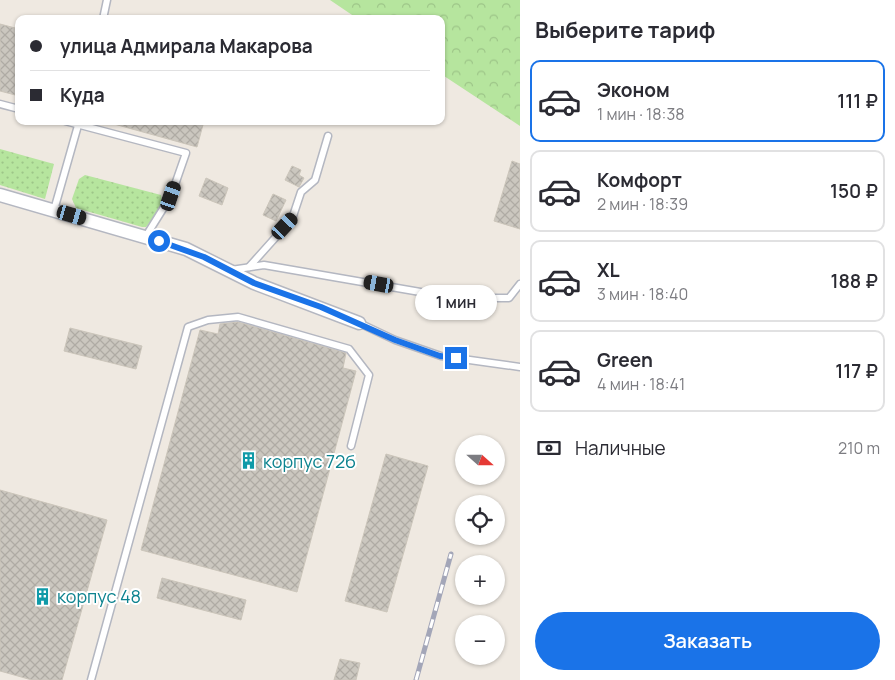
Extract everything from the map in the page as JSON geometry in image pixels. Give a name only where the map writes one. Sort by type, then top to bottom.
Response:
[{"type":"street","points":[[0,195],[146,236],[204,257],[254,283],[359,323]]},
{"type":"lane","points":[[104,15],[108,0]]},
{"type":"lane","points":[[0,104],[15,108]]},
{"type":"lane","points":[[54,210],[78,125]]},
{"type":"lane","points":[[86,125],[186,153],[171,196],[146,236]]},
{"type":"lane","points":[[249,267],[292,219],[301,192],[315,180],[328,136]]},
{"type":"lane","points":[[230,270],[264,264],[455,298],[509,298],[520,284]]},
{"type":"lane","points":[[91,680],[188,326],[208,320],[238,317],[349,349],[369,375],[352,446]]},
{"type":"lane","points":[[359,323],[395,340],[440,356],[520,367]]},
{"type":"green space","points":[[330,0],[520,0],[520,126],[445,77],[445,15],[352,15]]},
{"type":"green space","points":[[0,149],[54,164],[45,199],[0,185]]},
{"type":"green space","points":[[85,175],[161,195],[163,205],[146,227],[76,208],[72,199],[79,179]]},
{"type":"building","points":[[0,24],[15,28],[15,95],[0,91]]},
{"type":"building","points":[[118,125],[203,125],[197,147]]},
{"type":"building","points":[[512,161],[520,164],[520,229],[494,221]]},
{"type":"building","points":[[292,166],[301,170],[299,175],[304,178],[299,187],[285,180]]},
{"type":"building","points":[[206,178],[228,188],[222,205],[199,196]]},
{"type":"building","points":[[273,194],[286,200],[276,221],[263,215]]},
{"type":"building","name":"корпус 72б","points":[[238,322],[346,353],[343,368],[356,371],[297,592],[141,550],[200,330],[218,334],[220,324]]},
{"type":"building","points":[[70,328],[142,346],[136,369],[64,351]]},
{"type":"building","points":[[386,454],[428,466],[387,612],[345,601]]},
{"type":"building","name":"корпус 48","points":[[0,490],[107,520],[62,680],[32,680],[0,671]]},
{"type":"building","points":[[162,578],[246,600],[241,620],[157,598]]},
{"type":"building","points":[[340,659],[360,663],[356,680],[334,680]]},
{"type":"railway","points":[[416,680],[451,554]]},
{"type":"place","name":"корпус 72б","points":[[249,461]]},
{"type":"place","name":"корпус 48","points":[[43,596]]},
{"type":"route","points":[[159,241],[204,257],[254,283],[321,307],[395,340],[440,356],[456,358]]}]
